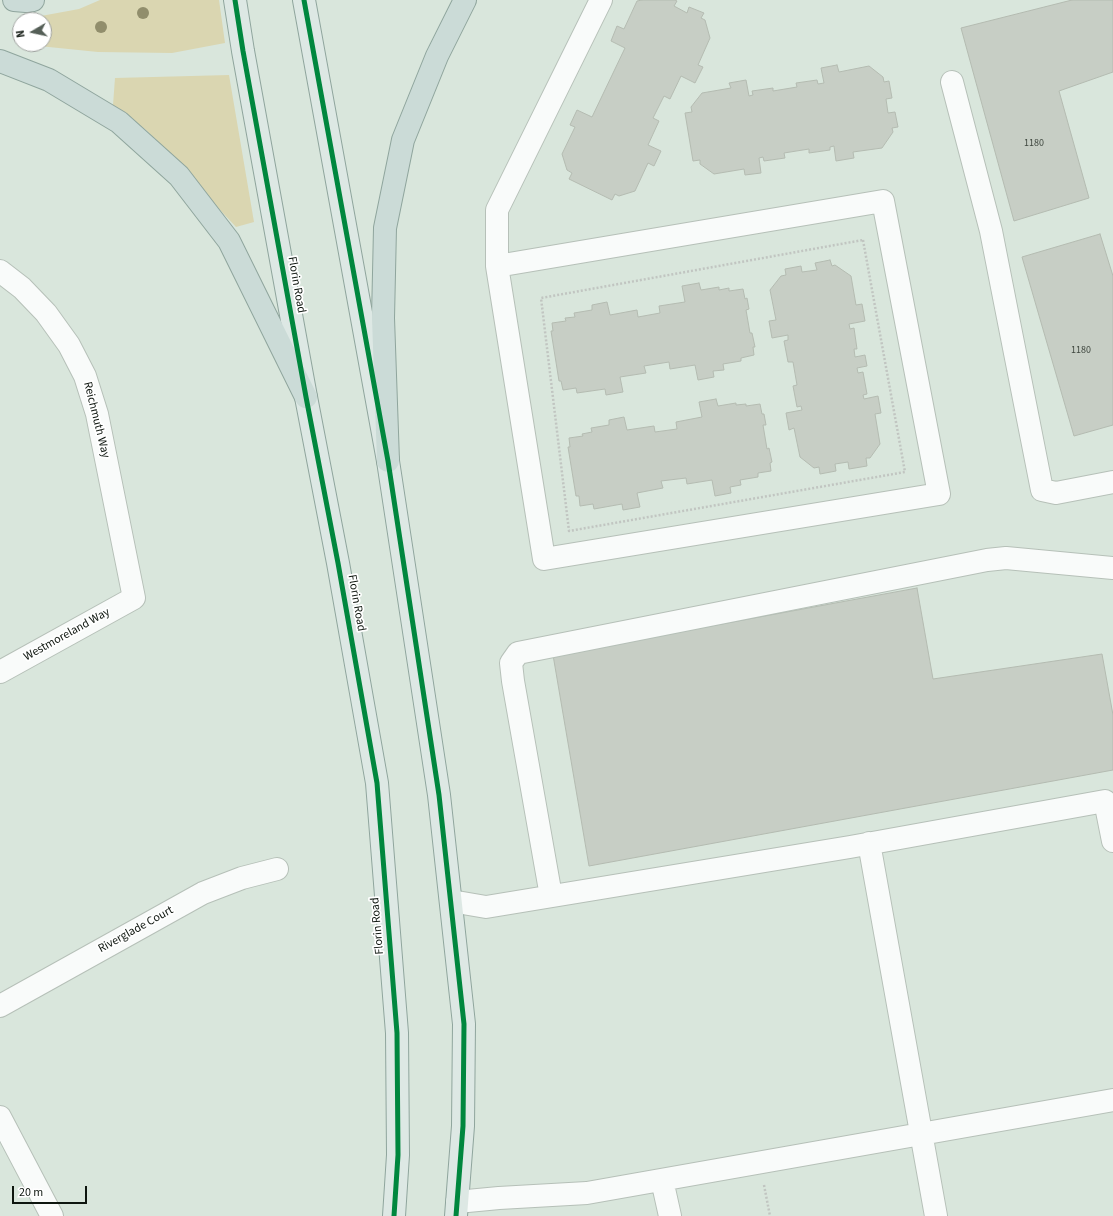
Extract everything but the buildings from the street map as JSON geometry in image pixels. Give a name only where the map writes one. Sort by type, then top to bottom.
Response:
[{"type":"highway","points":[[14,0],[26,2],[33,0]]},
{"type":"highway","points":[[388,462],[383,318],[385,228],[404,140],[437,56],[465,0]]},
{"type":"highway","points":[[0,61],[49,80],[119,122],[179,176],[229,241],[306,397]]},
{"type":"main road","name":"Florin Road","points":[[235,0],[243,51],[338,563],[377,783],[397,1033],[398,1155],[394,1216]]},
{"type":"main road","points":[[304,0],[388,462],[439,795],[464,1024],[463,1126],[456,1209]]},
{"type":"street","points":[[497,266],[883,201],[939,494],[544,559],[497,266],[497,210],[601,0]]},
{"type":"street","points":[[952,82],[991,231],[1042,490],[1056,493],[1113,482]]},
{"type":"street","name":"Reichmuth Way","points":[[0,271],[22,288],[46,313],[69,345],[85,376],[97,414],[134,598]]},
{"type":"street","points":[[550,896],[513,681],[511,663],[518,653],[987,560],[1006,558],[1113,568]]},
{"type":"street","name":"Westmoreland Way","points":[[0,672],[134,598]]},
{"type":"street","points":[[451,901],[486,906],[869,843],[1105,801],[1113,841]]},
{"type":"street","points":[[869,843],[936,1216]]},
{"type":"street","name":"Riverglade Court","points":[[0,1006],[203,893],[242,878],[277,869]]},
{"type":"street","points":[[456,1209],[499,1198],[587,1193],[1113,1100]]},
{"type":"street","points":[[0,1117],[52,1216]]},
{"type":"street","points":[[662,1180],[670,1216]]},
{"type":"path","points":[[863,240],[905,472],[569,531],[541,298],[863,240]]},
{"type":"path","points":[[764,1182],[770,1216]]},
{"type":"shaded area","points":[[100,0],[219,0],[225,43],[172,53],[98,52],[52,47],[52,14],[79,9]]},
{"type":"shaded area","points":[[229,75],[254,222],[236,227],[208,197],[192,175],[146,130],[113,105],[115,78]]},
{"type":"cycle path","points":[[235,0],[243,51],[338,563],[377,783],[397,1033],[398,1155],[394,1216]]},
{"type":"cycle path","points":[[304,0],[388,461],[439,795],[464,1024],[463,1126],[456,1216]]}]
